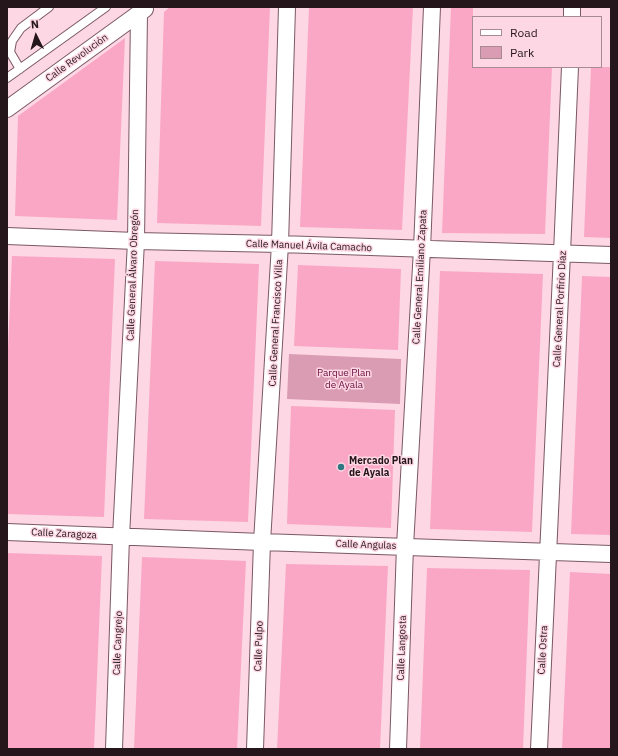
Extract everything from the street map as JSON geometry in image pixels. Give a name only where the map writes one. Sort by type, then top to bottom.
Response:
[{"type":"street","name":"Calle General Francisco Villa","points":[[262,542],[280,244],[287,7]]},
{"type":"street","name":"Calle General Emiliano Zapata","points":[[405,546],[422,249],[432,7]]},
{"type":"street","name":"Calle Revolución","points":[[7,109],[144,10]]},
{"type":"street","name":"Calle General Álvaro Obregón","points":[[122,537],[136,241],[144,10]]},
{"type":"street","name":"Calle General Porfirio Díaz","points":[[548,551],[570,68]]},
{"type":"street","name":"Calle Manuel Ávila Camacho","points":[[7,236],[611,255]]},
{"type":"street","name":"Calle Zaragoza","points":[[7,532],[122,537]]},
{"type":"street","name":"Calle Angulas","points":[[122,537],[611,554]]},
{"type":"street","name":"Calle Cangrejo","points":[[114,749],[122,537]]},
{"type":"street","name":"Calle Pulpo","points":[[255,749],[262,542]]},
{"type":"street","name":"Calle Langosta","points":[[398,749],[405,546]]},
{"type":"street","name":"Calle Ostra","points":[[539,749],[548,551]]},
{"type":"lane","points":[[20,69],[10,52],[12,41],[22,28],[49,7]]},
{"type":"lane","points":[[7,78],[106,7]]},
{"type":"green space","name":"Parque Plan de Ayala","points":[[289,354],[401,359],[400,404],[287,399]]},
{"type":"building","points":[[170,7],[270,7],[261,226],[157,223],[164,12]]},
{"type":"building","points":[[309,7],[413,7],[402,230],[300,227]]},
{"type":"building","points":[[451,7],[473,7],[472,68],[552,68],[545,234],[442,233]]},
{"type":"building","points":[[125,38],[117,220],[15,216],[18,116]]},
{"type":"building","points":[[611,67],[611,238],[584,237],[591,68]]},
{"type":"building","points":[[12,256],[115,259],[104,517],[7,514],[7,372]]},
{"type":"building","points":[[155,261],[259,264],[248,522],[144,519]]},
{"type":"building","points":[[298,265],[401,269],[398,350],[294,346]]},
{"type":"building","points":[[440,271],[543,274],[532,532],[430,529]]},
{"type":"building","points":[[582,276],[611,277],[611,535],[571,534]]},
{"type":"building","name":"Mercado Plan de Ayala","points":[[291,406],[395,410],[391,528],[287,524]]},
{"type":"building","points":[[7,553],[102,556],[94,749],[7,749]]},
{"type":"building","points":[[142,557],[246,561],[237,749],[134,749]]},
{"type":"building","points":[[286,564],[388,566],[380,749],[277,749]]},
{"type":"building","points":[[427,568],[530,570],[523,749],[420,749]]},
{"type":"building","points":[[570,572],[611,574],[611,749],[562,749]]},
{"type":"place","name":"Mercado Plan de Ayala","points":[[341,467]]}]
